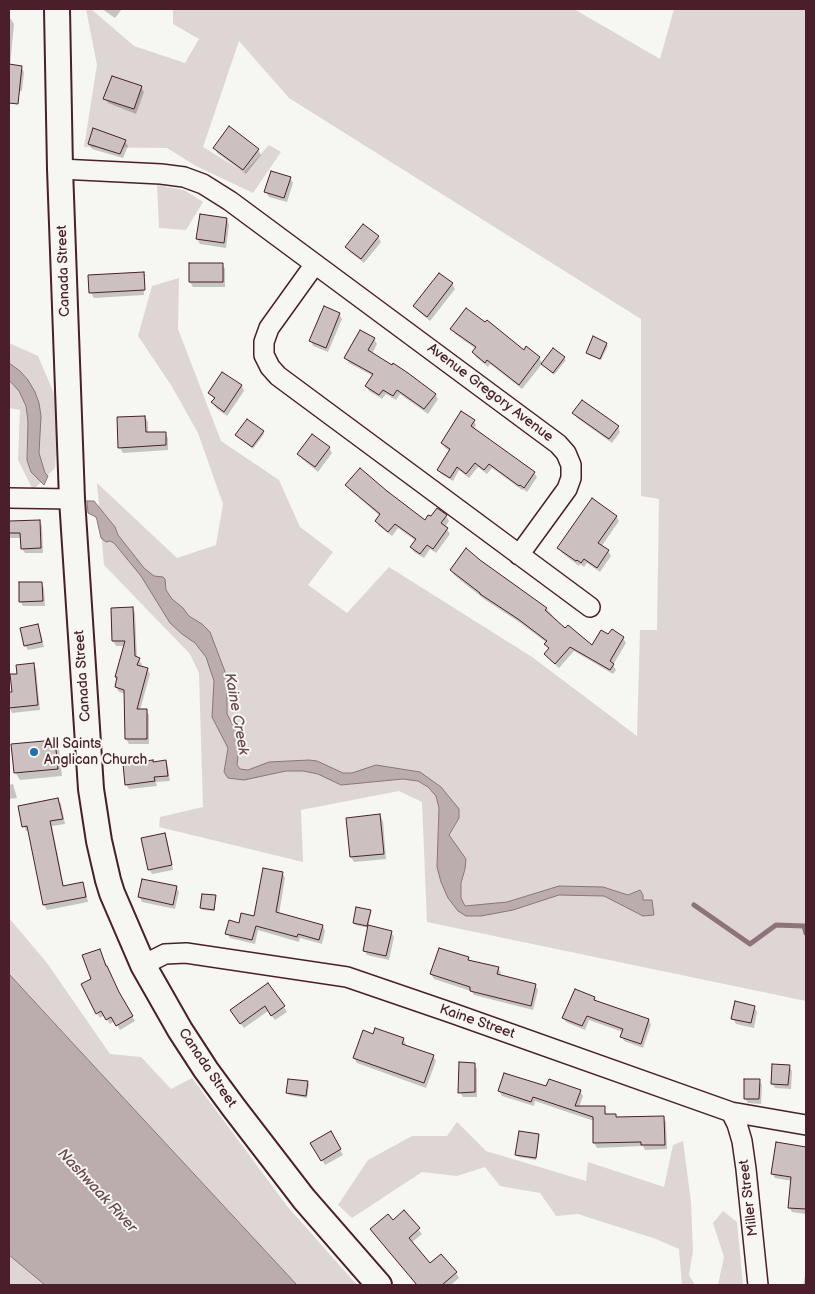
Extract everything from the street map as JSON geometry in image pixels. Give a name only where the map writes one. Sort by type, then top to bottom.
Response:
[{"type":"main road","name":"Canada Street","points":[[57,9],[60,169],[72,499],[91,789],[99,842],[112,893],[143,965],[180,1030],[234,1108],[304,1199],[379,1285]]},
{"type":"street","name":"Avenue Gregory Avenue","points":[[60,169],[161,174],[184,177],[203,184],[230,201],[558,444],[566,453],[571,465],[571,478],[567,489],[519,555]]},
{"type":"street","points":[[315,264],[269,328],[264,342],[264,355],[278,376],[590,607]]},
{"type":"street","points":[[9,498],[72,499]]},
{"type":"street","name":"Kaine Street","points":[[143,965],[165,954],[186,953],[347,977],[731,1112],[806,1126]]},
{"type":"street","name":"Miller Street","points":[[731,1112],[742,1140],[758,1285]]},
{"type":"shaded area","points":[[86,9],[91,9],[134,46],[185,63],[199,39],[173,24],[173,9],[574,9],[660,59],[674,9],[806,9],[806,1001],[427,922],[422,802],[399,791],[301,810],[303,862],[159,827],[160,817],[203,807],[199,673],[190,654],[104,565],[97,483],[177,558],[216,545],[223,504],[198,433],[171,385],[138,336],[152,286],[179,278],[178,329],[221,441],[279,480],[300,527],[333,552],[308,585],[347,613],[389,567],[532,657],[637,736],[640,630],[657,630],[659,499],[641,496],[641,319],[289,98],[239,41],[203,147],[244,172],[269,145],[281,152],[253,193],[196,166],[167,148],[84,147],[97,65]]},
{"type":"shaded area","points":[[157,185],[184,190],[203,202],[186,230],[159,228]]},
{"type":"shaded area","points":[[9,343],[38,356],[59,405],[55,468],[33,490],[18,460],[20,410],[9,408]]},
{"type":"shaded area","points":[[9,918],[47,963],[110,1054],[141,1057],[171,1089],[192,1078],[287,1206],[357,1285],[297,1285],[9,974]]},
{"type":"shaded area","points":[[457,1122],[486,1151],[586,1181],[588,1162],[664,1187],[673,1145],[683,1141],[691,1202],[693,1251],[689,1275],[695,1285],[682,1285],[679,1249],[656,1239],[578,1214],[556,1216],[540,1193],[500,1186],[485,1167],[457,1176],[422,1172],[352,1218],[338,1205],[368,1160],[412,1136],[447,1136]]},
{"type":"shaded area","points":[[723,1211],[737,1222],[743,1285],[718,1285],[724,1257],[713,1223]]},
{"type":"shaded area","points":[[9,1255],[45,1285],[9,1285]]},
{"type":"water","points":[[9,363],[28,380],[39,403],[41,416],[39,453],[45,473],[48,476],[44,485],[31,472],[27,460],[28,422],[26,406],[19,391],[9,380]]},
{"type":"water","points":[[87,501],[94,501],[144,568],[154,576],[165,579],[166,590],[172,599],[189,616],[202,624],[210,632],[227,677],[227,714],[240,738],[237,765],[240,769],[248,770],[269,762],[309,760],[317,761],[343,773],[352,773],[376,765],[420,772],[441,787],[459,809],[459,818],[449,835],[466,859],[461,883],[461,898],[465,906],[507,902],[559,886],[603,887],[628,895],[640,890],[643,900],[652,900],[654,915],[643,916],[604,896],[559,895],[513,910],[481,916],[466,916],[458,911],[448,898],[441,882],[437,867],[439,808],[436,796],[428,787],[418,781],[403,779],[341,785],[318,774],[303,771],[286,771],[244,780],[228,778],[224,772],[228,748],[212,717],[214,681],[206,657],[195,643],[170,623],[141,576],[114,543],[106,542],[101,538],[96,517],[88,513]]},
{"type":"water","name":"Nashwaak River","points":[[9,974],[297,1285],[45,1285],[9,1255]]},
{"type":"building","points":[[9,64],[22,66],[18,104],[9,103]]},
{"type":"building","points":[[112,76],[142,86],[134,109],[103,99]]},
{"type":"building","points":[[229,126],[259,149],[243,170],[213,148]]},
{"type":"building","points":[[93,128],[126,140],[120,154],[88,144]]},
{"type":"building","points":[[271,171],[291,177],[284,198],[264,192]]},
{"type":"building","points":[[200,214],[227,218],[224,243],[196,239]]},
{"type":"building","points":[[363,224],[379,236],[361,259],[345,247]]},
{"type":"building","points":[[189,263],[223,263],[223,282],[189,282]]},
{"type":"building","points":[[144,272],[145,290],[89,293],[88,275]]},
{"type":"building","points":[[439,273],[453,283],[427,317],[413,306]]},
{"type":"building","points":[[324,306],[340,313],[326,348],[309,341]]},
{"type":"building","points":[[466,308],[485,322],[487,320],[524,350],[526,346],[540,357],[519,385],[487,360],[485,363],[472,352],[476,347],[450,329]]},
{"type":"building","points":[[360,330],[375,338],[368,350],[392,365],[393,363],[436,394],[424,409],[397,390],[393,396],[383,390],[379,395],[365,386],[373,374],[344,358]]},
{"type":"building","points":[[593,336],[607,343],[600,359],[586,353]]},
{"type":"building","points":[[553,348],[565,357],[553,373],[541,364]]},
{"type":"building","points":[[222,372],[242,385],[224,412],[211,402],[215,398],[208,393]]},
{"type":"building","points":[[582,400],[619,426],[609,439],[572,413]]},
{"type":"building","points":[[461,411],[475,420],[471,426],[535,472],[524,488],[489,464],[484,470],[475,463],[466,474],[457,467],[450,478],[437,470],[450,449],[441,443]]},
{"type":"building","points":[[145,416],[146,432],[166,432],[166,445],[118,448],[117,417]]},
{"type":"building","points":[[247,419],[264,431],[252,447],[235,435]]},
{"type":"building","points":[[312,434],[330,447],[315,467],[297,454]]},
{"type":"building","points":[[360,468],[425,520],[437,508],[447,515],[441,523],[448,528],[433,549],[427,545],[420,554],[410,547],[416,539],[395,524],[388,532],[375,521],[380,514],[345,485]]},
{"type":"building","points":[[592,498],[617,516],[598,543],[609,550],[597,568],[584,559],[581,563],[576,561],[557,548]]},
{"type":"building","points":[[40,520],[41,548],[21,549],[20,533],[9,533],[9,521]]},
{"type":"building","points":[[466,548],[547,608],[545,610],[565,628],[568,625],[592,645],[601,630],[608,634],[612,629],[624,637],[610,661],[614,664],[610,670],[570,647],[555,664],[544,654],[549,648],[544,644],[547,641],[480,594],[450,570]]},
{"type":"building","points":[[19,582],[42,582],[43,601],[19,602]]},
{"type":"building","points":[[133,607],[135,656],[140,658],[137,665],[148,668],[137,709],[147,709],[147,739],[125,739],[124,690],[115,687],[117,677],[115,677],[125,641],[112,641],[111,608]]},
{"type":"building","points":[[38,624],[42,642],[24,646],[20,628]]},
{"type":"building","points":[[34,663],[38,705],[9,708],[9,692],[12,692],[10,674],[17,674],[16,665]]},
{"type":"building","name":"All Saints Anglican Church","points":[[55,740],[58,769],[14,773],[11,744]]},
{"type":"building","points":[[153,760],[153,762],[166,760],[168,776],[154,777],[155,781],[125,785],[123,764]]},
{"type":"building","points":[[58,798],[63,819],[50,821],[63,886],[83,882],[86,897],[43,905],[27,826],[22,827],[18,806]]},
{"type":"building","points":[[380,814],[384,854],[350,857],[346,818]]},
{"type":"building","points":[[165,833],[172,865],[148,870],[141,838]]},
{"type":"building","points":[[263,868],[283,872],[276,912],[323,925],[319,940],[298,934],[297,937],[256,926],[252,940],[225,934],[229,920],[239,923],[241,913],[254,916]]},
{"type":"building","points":[[142,879],[177,886],[173,905],[138,897]]},
{"type":"building","points":[[202,894],[216,895],[214,910],[200,908]]},
{"type":"building","points":[[356,907],[371,910],[367,926],[353,923]]},
{"type":"building","points":[[368,925],[392,931],[386,956],[363,951]]},
{"type":"building","points":[[439,948],[469,957],[468,960],[499,967],[497,974],[536,984],[531,1006],[470,991],[470,987],[430,974]]},
{"type":"building","points":[[100,949],[106,966],[133,1016],[116,1026],[111,1017],[106,1020],[101,1011],[96,1014],[81,984],[91,979],[82,955]]},
{"type":"building","points":[[268,983],[285,1006],[271,1016],[265,1006],[240,1024],[230,1010]]},
{"type":"building","points":[[575,989],[595,997],[594,1000],[649,1019],[641,1044],[620,1037],[623,1029],[587,1016],[582,1026],[562,1018]]},
{"type":"building","points":[[735,1001],[755,1006],[751,1023],[731,1019]]},
{"type":"building","points":[[375,1028],[404,1038],[402,1044],[434,1055],[424,1083],[353,1058],[363,1030],[373,1034]]},
{"type":"building","points":[[459,1062],[475,1063],[475,1092],[458,1093]]},
{"type":"building","points":[[772,1064],[790,1065],[788,1085],[771,1084]]},
{"type":"building","points":[[504,1073],[546,1086],[549,1079],[581,1090],[575,1106],[605,1106],[605,1114],[616,1114],[616,1117],[664,1116],[665,1145],[641,1145],[641,1142],[593,1143],[593,1117],[533,1097],[531,1102],[498,1091]]},
{"type":"building","points":[[288,1079],[308,1081],[306,1096],[286,1093]]},
{"type":"building","points":[[744,1079],[760,1079],[759,1099],[744,1099]]},
{"type":"building","points":[[331,1131],[341,1149],[321,1161],[310,1143]]},
{"type":"building","points":[[519,1131],[539,1134],[536,1158],[515,1155]]},
{"type":"building","points":[[776,1142],[806,1147],[806,1209],[788,1208],[791,1177],[771,1174]]},
{"type":"building","points":[[404,1210],[420,1228],[409,1238],[430,1263],[441,1254],[457,1272],[442,1285],[417,1285],[370,1229],[388,1214],[393,1220]]},
{"type":"waterway","name":"Kaine Creek","points":[[694,905],[750,944],[776,925],[804,926],[806,933]]},
{"type":"place","name":"All Saints Anglican Church","points":[[34,752]]}]
